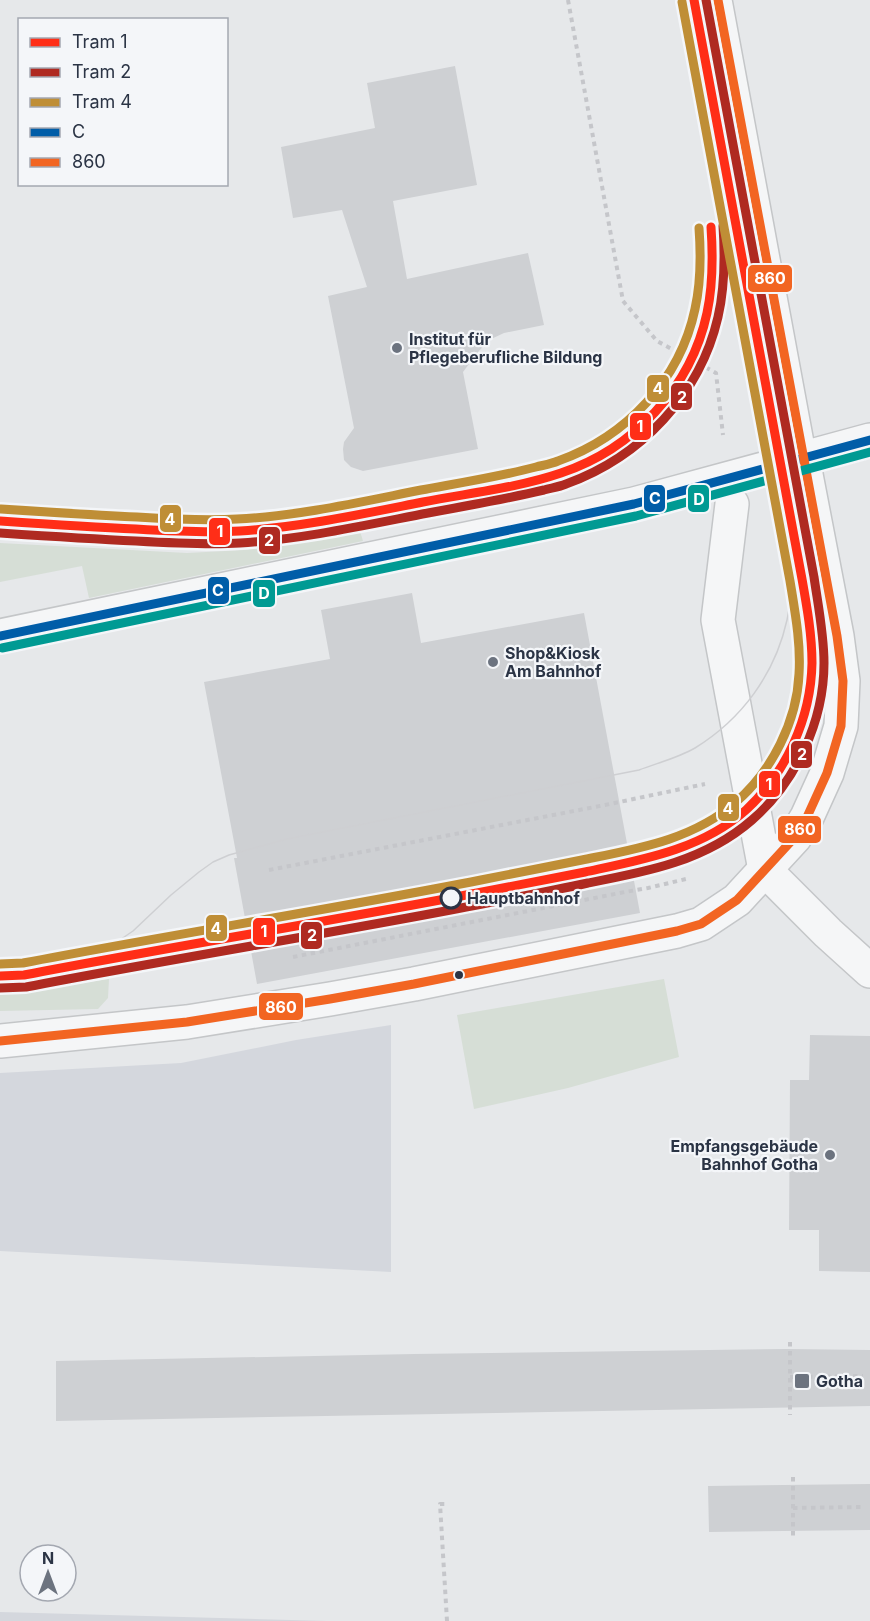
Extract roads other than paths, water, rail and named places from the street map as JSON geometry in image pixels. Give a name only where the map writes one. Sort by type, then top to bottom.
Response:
[{"type":"street","points":[[0,636],[634,504],[730,491],[803,459],[870,440]]},
{"type":"street","points":[[0,1041],[187,1022],[423,982],[657,936],[700,924],[737,900],[795,837],[807,817],[827,773],[841,726],[843,681],[837,636],[803,459]]},
{"type":"street","points":[[730,491],[718,620],[765,870],[870,971]]},
{"type":"lane","points":[[718,0],[803,459]]},
{"type":"tram line","name":"1","points":[[0,976],[24,975],[420,904],[649,858],[690,844],[728,824],[746,810],[773,779],[794,743],[807,704],[812,663],[810,632],[694,0]]},
{"type":"tram line","name":"2","points":[[0,988],[26,987],[364,926],[653,869],[715,846],[752,820],[782,788],[804,749],[819,707],[823,685],[823,641],[814,577],[706,0]]},
{"type":"tram line","name":"4","points":[[0,964],[23,963],[366,902],[623,852],[663,841],[701,826],[736,802],[761,776],[788,727],[797,692],[799,662],[796,616],[682,2]]},
{"type":"tram line","name":"2","points":[[0,533],[188,544],[264,541],[358,527],[566,484],[619,457],[642,440],[682,397],[697,372],[718,317],[724,272],[723,226]]},
{"type":"tram line","name":"1","points":[[0,521],[188,532],[263,529],[332,520],[510,486],[561,473],[587,462],[635,432],[673,390],[688,366],[699,340],[709,302],[712,270],[711,227]]},
{"type":"tram line","name":"4","points":[[1,509],[187,520],[260,517],[352,504],[493,477],[558,461],[606,437],[627,421],[663,382],[677,359],[688,335],[697,299],[700,268],[699,228]]},
{"type":"tram line","points":[[53,969],[108,948],[133,931],[199,872],[229,855],[287,839],[639,770],[675,758],[695,748],[728,723],[742,709],[765,677],[782,640],[787,620],[796,546]]},
{"type":"place","name":"Institut für Pflegeberufliche Bildung","points":[[397,348]]},
{"type":"place","name":"Shop&Kiosk Am Bahnhof","points":[[493,662]]},
{"type":"place","name":"Hauptbahnhof","points":[[451,898]]},
{"type":"place","name":"Empfangsgebäude Bahnhof Gotha","points":[[830,1155]]},
{"type":"place","name":"Gotha","points":[[802,1381]]}]
